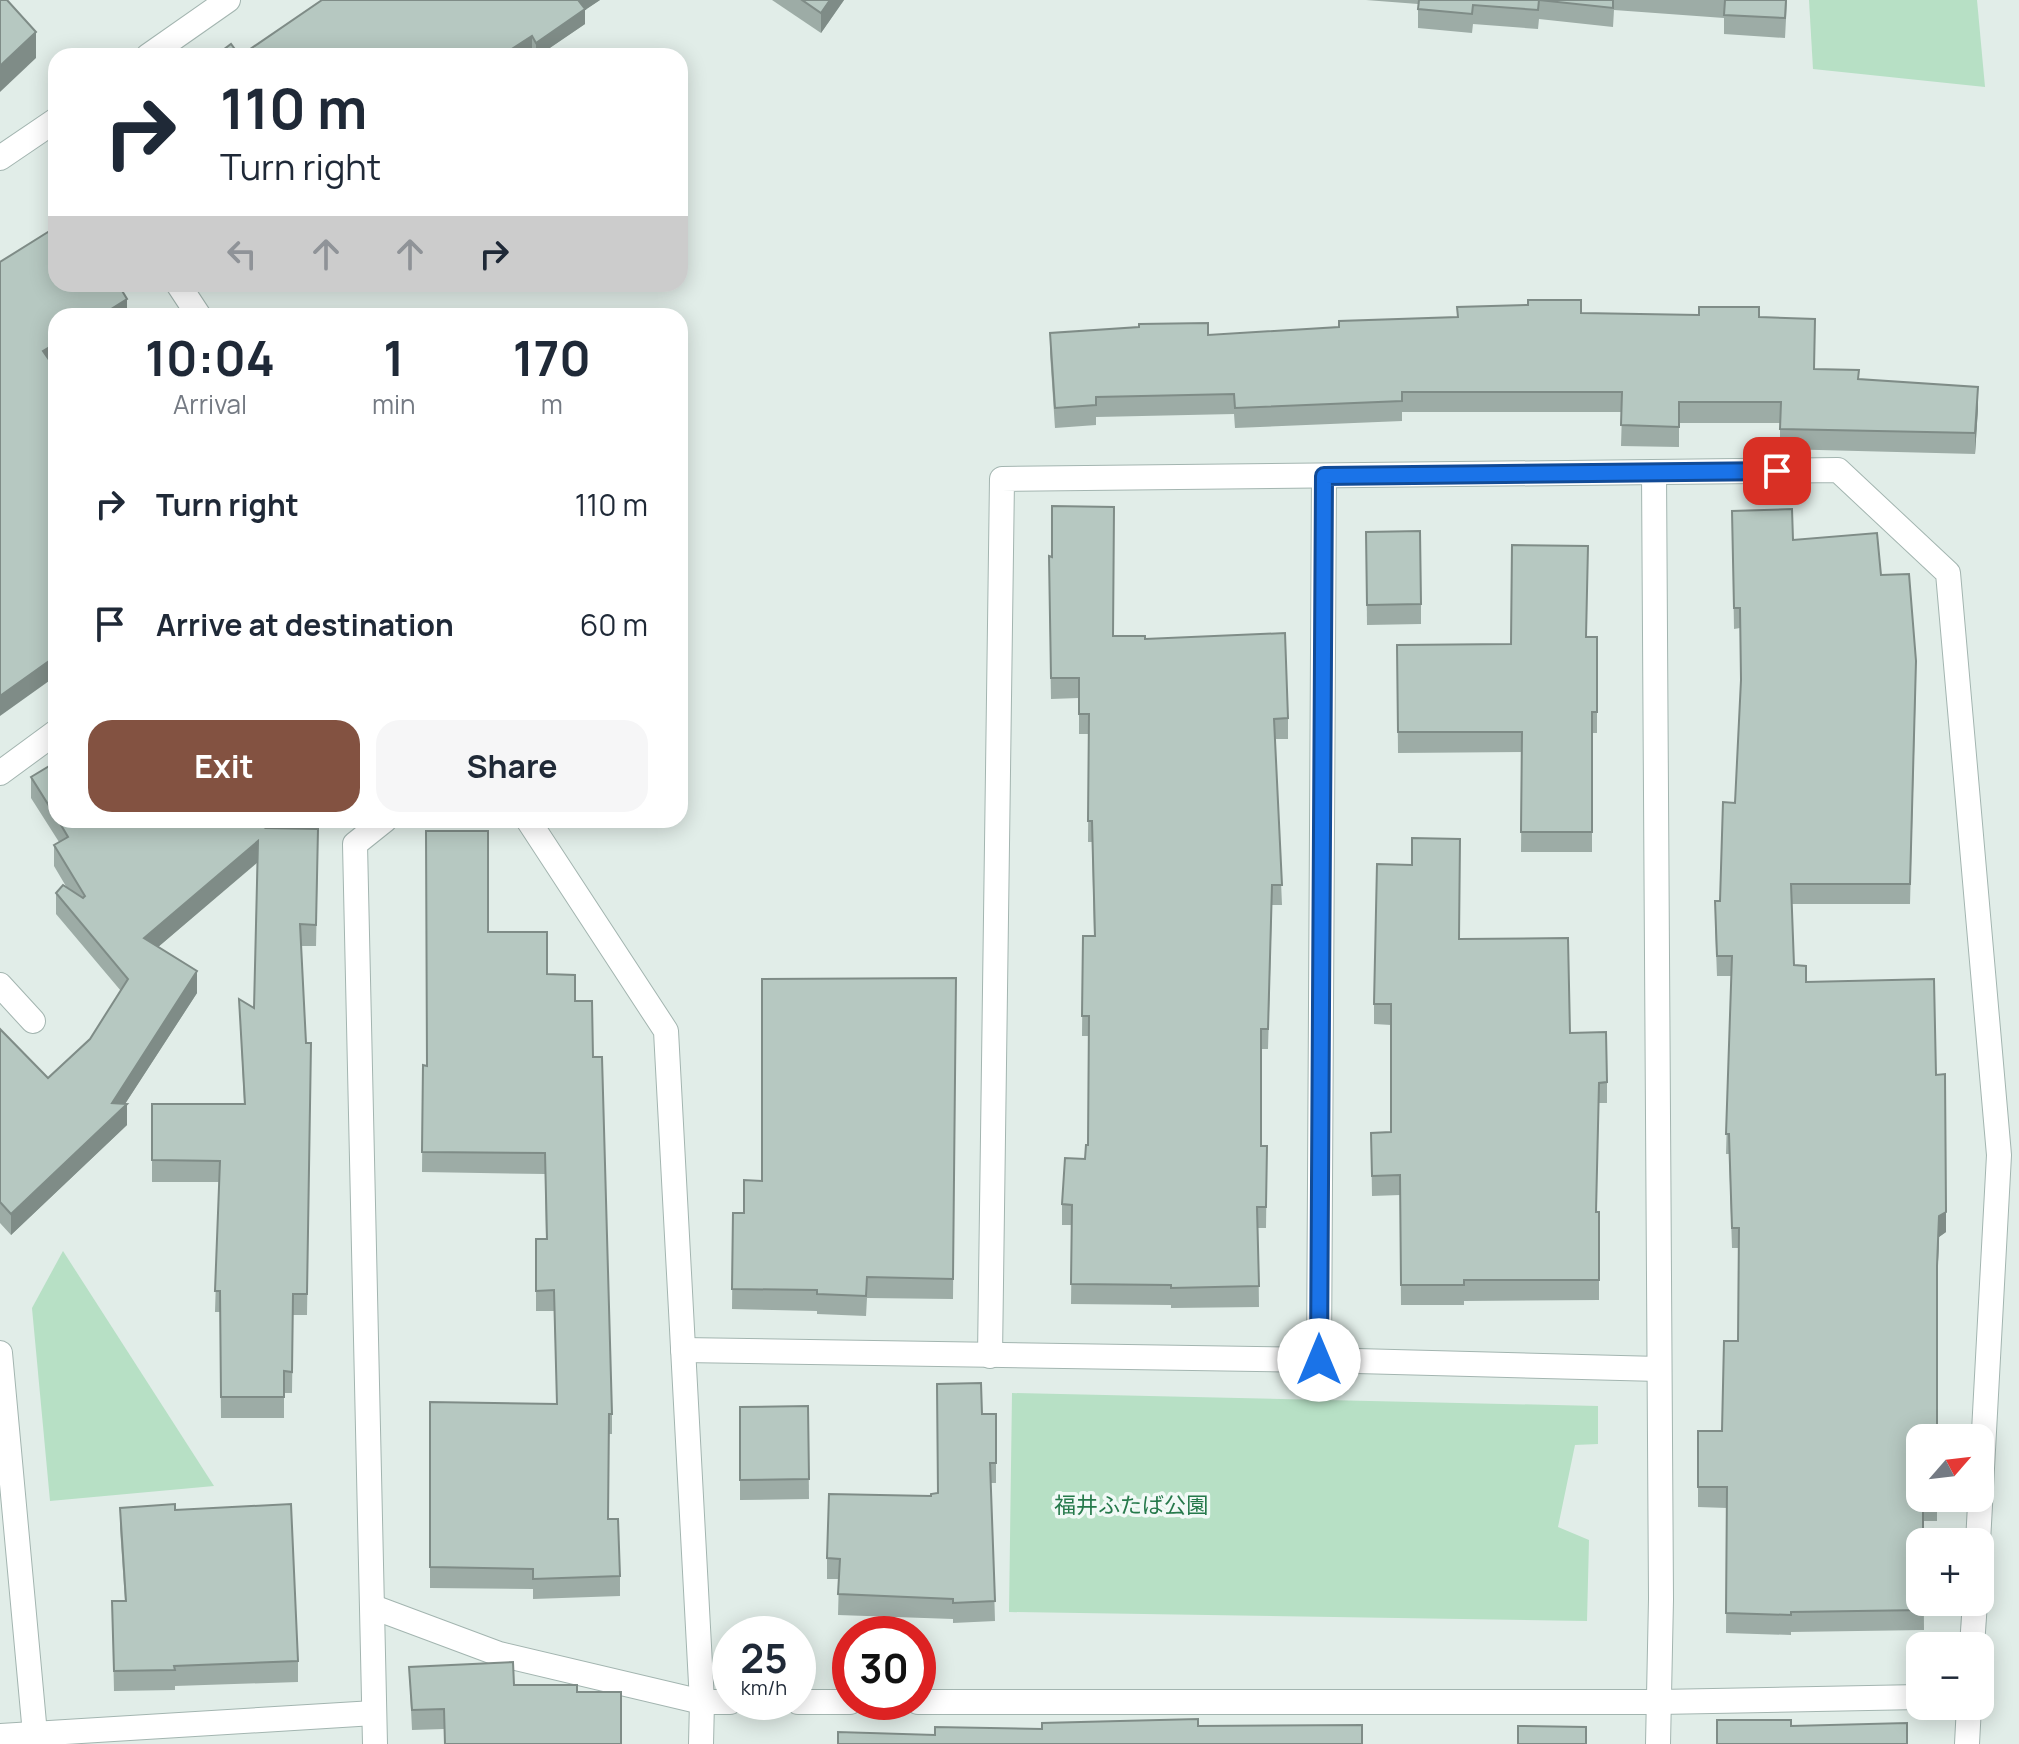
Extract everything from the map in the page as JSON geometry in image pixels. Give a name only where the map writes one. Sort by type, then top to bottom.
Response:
[{"type":"street","points":[[159,48],[228,0]]},
{"type":"street","points":[[0,158],[48,125]]},
{"type":"street","points":[[990,1356],[1002,479],[1838,470],[1948,573],[1999,1155],[1979,1528]]},
{"type":"street","points":[[1654,472],[1658,1744]]},
{"type":"street","points":[[1319,1360],[1324,476]]},
{"type":"street","points":[[0,773],[48,738]]},
{"type":"street","points":[[375,828],[355,844],[375,1744]]},
{"type":"street","points":[[533,828],[666,1031],[702,1702],[701,1744]]},
{"type":"street","points":[[0,985],[33,1021]]},
{"type":"street","points":[[683,1350],[1659,1369]]},
{"type":"street","points":[[0,1353],[35,1734]]},
{"type":"street","points":[[373,1607],[499,1654],[712,1702]]},
{"type":"street","points":[[936,1702],[1659,1702],[1906,1697]]},
{"type":"street","points":[[0,1736],[374,1713]]},
{"type":"street","points":[[1967,1744],[1968,1720]]},
{"type":"green space","points":[[1809,0],[1977,0],[1985,87],[1813,69]]},
{"type":"green space","points":[[63,1251],[214,1486],[50,1501],[32,1308]]},
{"type":"green space","name":"福井ふたば公園","points":[[1012,1393],[1598,1406],[1598,1444],[1575,1445],[1558,1527],[1589,1540],[1587,1621],[1009,1612]]},
{"type":"building","points":[[0,0],[7,0],[36,32],[0,66]]},
{"type":"building","points":[[322,0],[578,0],[585,9],[536,43],[532,36],[513,48],[252,48]]},
{"type":"building","points":[[802,0],[830,0],[821,13]]},
{"type":"building","points":[[1419,0],[1539,0],[1538,10],[1473,5],[1472,14],[1418,9]]},
{"type":"building","points":[[1539,0],[1613,0],[1613,8]]},
{"type":"building","points":[[1725,0],[1786,0],[1785,18],[1724,15]]},
{"type":"building","points":[[48,232],[48,292],[123,292],[127,299],[113,308],[48,308],[48,348],[43,351],[48,358],[48,662],[0,696],[0,262]]},
{"type":"building","points":[[1528,300],[1581,300],[1581,313],[1699,315],[1699,307],[1759,307],[1759,317],[1815,319],[1814,369],[1859,370],[1858,379],[1978,387],[1975,433],[1780,429],[1781,402],[1679,402],[1679,427],[1621,425],[1622,392],[1402,392],[1402,401],[1235,408],[1234,394],[1096,397],[1096,405],[1055,408],[1050,333],[1139,327],[1139,324],[1208,323],[1208,335],[1339,327],[1339,321],[1458,317],[1457,307],[1528,305]]},
{"type":"building","points":[[1052,506],[1114,507],[1113,636],[1145,636],[1145,639],[1285,633],[1288,718],[1274,719],[1282,885],[1272,885],[1268,1029],[1261,1029],[1261,1146],[1267,1146],[1266,1207],[1257,1207],[1259,1286],[1171,1288],[1171,1285],[1071,1284],[1072,1205],[1062,1204],[1065,1158],[1085,1159],[1088,1145],[1089,1016],[1082,1016],[1083,936],[1095,936],[1092,821],[1088,821],[1089,714],[1079,714],[1079,678],[1051,678],[1049,556],[1052,557]]},
{"type":"building","points":[[1792,509],[1793,540],[1877,533],[1881,575],[1909,574],[1916,661],[1910,884],[1791,884],[1794,965],[1806,966],[1806,982],[1934,979],[1936,1075],[1945,1074],[1946,1212],[1939,1216],[1937,1424],[1906,1424],[1906,1512],[1923,1512],[1923,1528],[1906,1528],[1906,1610],[1791,1612],[1791,1615],[1726,1613],[1727,1487],[1698,1487],[1698,1431],[1722,1431],[1724,1341],[1738,1341],[1739,1228],[1732,1228],[1729,1134],[1726,1134],[1732,956],[1717,956],[1715,901],[1720,901],[1723,802],[1735,803],[1741,680],[1740,608],[1734,608],[1732,511]]},
{"type":"building","points":[[1420,531],[1421,604],[1367,605],[1366,532]]},
{"type":"building","points":[[1512,545],[1588,546],[1586,637],[1597,637],[1597,712],[1592,712],[1592,832],[1521,832],[1522,732],[1398,732],[1397,645],[1511,644]]},
{"type":"building","points":[[48,767],[48,804],[31,777]]},
{"type":"building","points":[[63,828],[318,829],[316,925],[300,924],[306,1043],[311,1043],[307,1294],[293,1294],[292,1372],[284,1371],[284,1397],[221,1397],[220,1291],[215,1291],[220,1161],[152,1160],[152,1104],[245,1104],[239,999],[254,1008],[258,841],[144,938],[197,971],[112,1103],[127,1104],[11,1214],[0,1202],[0,1029],[48,1078],[90,1039],[128,979],[56,893],[63,885],[83,898],[85,896],[54,845],[68,837]]},
{"type":"building","points":[[426,831],[488,831],[488,932],[547,932],[547,974],[575,975],[575,1001],[592,1001],[593,1057],[602,1057],[612,1414],[609,1414],[608,1519],[618,1519],[620,1576],[533,1579],[533,1569],[430,1567],[430,1402],[557,1404],[554,1290],[536,1291],[536,1239],[547,1239],[545,1153],[422,1152],[423,1065],[427,1066]]},
{"type":"building","points":[[1412,838],[1460,839],[1459,939],[1568,938],[1570,1033],[1606,1032],[1607,1082],[1599,1083],[1596,1212],[1599,1212],[1599,1280],[1464,1280],[1464,1285],[1401,1285],[1400,1175],[1372,1176],[1371,1133],[1391,1132],[1391,1004],[1374,1004],[1377,864],[1412,865]]},
{"type":"building","points":[[956,978],[953,1279],[867,1277],[866,1296],[817,1294],[817,1290],[732,1289],[733,1213],[744,1213],[744,1180],[762,1181],[762,979]]},
{"type":"building","points":[[981,1383],[982,1414],[996,1414],[996,1463],[990,1463],[995,1601],[953,1603],[953,1599],[838,1594],[840,1559],[827,1558],[829,1494],[931,1496],[938,1493],[937,1384]]},
{"type":"building","points":[[808,1406],[809,1479],[740,1480],[740,1407]]},
{"type":"building","points":[[175,1504],[175,1510],[291,1504],[298,1661],[114,1671],[112,1601],[126,1601],[120,1508]]},
{"type":"building","points":[[513,1662],[514,1685],[577,1685],[577,1692],[621,1692],[621,1744],[445,1744],[444,1709],[412,1710],[409,1667]]},
{"type":"building","points":[[1198,1719],[1198,1726],[1362,1725],[1362,1744],[838,1744],[838,1732],[935,1735],[935,1727],[1042,1729],[1042,1723]]},
{"type":"building","points":[[1717,1720],[1791,1720],[1791,1726],[1907,1723],[1907,1744],[1717,1744]]},
{"type":"building","points":[[1518,1726],[1586,1727],[1586,1744],[1518,1744]]},
{"type":"route","points":[[1319,1360],[1324,476],[1777,471]]}]
